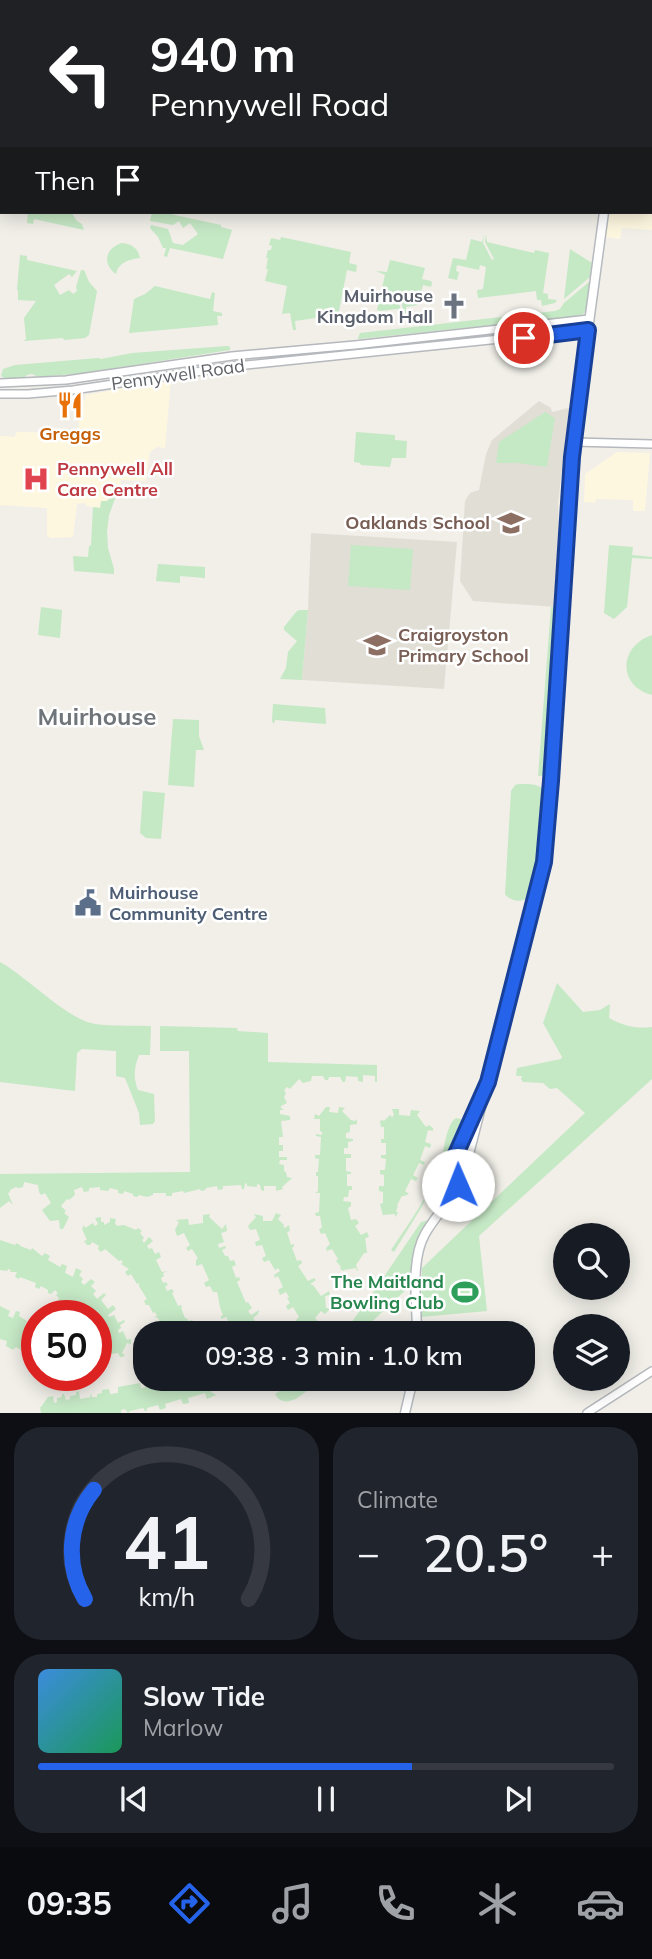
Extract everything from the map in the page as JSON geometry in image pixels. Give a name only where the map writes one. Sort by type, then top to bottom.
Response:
[{"type":"main road","points":[[417,1321],[418,1253],[424,1237],[457,1188],[456,1170],[468,1158],[544,862],[574,442],[604,214]]},
{"type":"main road","points":[[405,1413],[410,1391]]},
{"type":"street","name":"Pennywell Road","points":[[0,383],[66,380],[233,356],[589,319]]},
{"type":"street","name":"Pennywell Road","points":[[0,394],[72,390],[236,366],[588,330]]},
{"type":"street","points":[[355,345],[357,355]]},
{"type":"street","points":[[574,442],[652,444]]},
{"type":"street","points":[[587,1413],[652,1370]]},
{"type":"shaded area","points":[[609,214],[652,214],[652,230],[622,228],[620,239],[606,237]]},
{"type":"shaded area","points":[[171,379],[165,448],[157,447],[150,452],[146,481],[121,480],[116,496],[111,496],[100,508],[86,506],[86,503],[77,504],[73,537],[50,538],[47,535],[47,508],[0,505],[0,436],[15,437],[16,432],[78,433],[80,403],[85,400],[86,395]]},
{"type":"shaded area","name":"Oaklands School","points":[[539,401],[551,408],[552,412],[569,408],[558,503],[560,556],[557,607],[473,601],[460,581],[465,501],[470,493],[479,490],[486,454],[492,440]]},
{"type":"shaded area","points":[[617,452],[650,453],[645,511],[633,511],[633,500],[596,499],[595,503],[584,502],[585,474]]},
{"type":"shaded area","name":"Craigroyston Primary School","points":[[311,533],[457,542],[444,689],[302,680]]},
{"type":"green space","points":[[28,214],[72,214],[84,230],[34,219],[33,224],[27,223]]},
{"type":"green space","points":[[152,214],[170,214],[232,230],[223,259],[170,248],[167,257],[164,256],[166,248],[163,248],[150,228],[151,225],[168,229],[173,243],[183,245],[198,234],[190,223],[183,228],[179,221],[173,225],[150,221]]},
{"type":"green space","points":[[484,234],[483,243],[492,260],[494,259],[485,242],[486,234],[487,242],[534,253],[535,250],[549,253],[543,293],[548,294],[548,299],[557,300],[555,303],[542,306],[541,300],[537,300],[536,291],[478,298],[477,290],[483,289],[486,267],[480,265],[479,270],[457,265],[457,280],[448,278],[453,258],[466,260],[471,239],[482,242]]},
{"type":"green space","points":[[281,237],[351,252],[349,263],[357,265],[356,272],[347,270],[336,315],[295,321],[296,330],[293,330],[290,313],[282,314],[287,286],[265,281],[268,269],[266,258],[272,246],[269,245],[271,238],[280,240]]},
{"type":"green space","points":[[122,243],[134,247],[140,258],[125,262],[116,274],[109,266],[107,257],[116,245]]},
{"type":"green space","points":[[570,249],[592,263],[590,277],[564,299]]},
{"type":"green space","points":[[20,255],[27,256],[27,260],[77,271],[72,277],[69,274],[54,285],[60,295],[69,290],[73,294],[77,291],[81,270],[84,270],[97,291],[89,335],[85,338],[64,340],[24,341],[24,318],[36,301],[18,300]]},
{"type":"green space","points":[[390,260],[425,268],[422,279],[432,283],[431,287],[423,285],[418,305],[406,307],[406,316],[401,298],[401,317],[397,309],[377,310],[385,275],[376,271],[387,272]]},
{"type":"green space","points":[[590,281],[586,311],[581,316],[358,338],[360,333],[555,311]]},
{"type":"green space","points":[[155,286],[210,299],[212,292],[215,293],[213,311],[222,313],[222,316],[217,316],[218,325],[129,333],[134,299]]},
{"type":"green space","points":[[227,346],[230,350],[84,373],[39,377],[32,374],[24,378],[7,379],[1,376],[3,369],[15,365]]},
{"type":"green space","points":[[545,412],[555,418],[547,467],[496,463],[499,442]]},
{"type":"green space","points":[[356,432],[395,435],[395,440],[407,441],[406,458],[392,458],[390,467],[354,462]]},
{"type":"green space","points":[[111,496],[116,496],[107,531],[114,574],[74,571],[73,556],[88,557],[93,507],[100,508],[101,501],[107,501]]},
{"type":"green space","points":[[351,545],[413,549],[410,590],[348,586]]},
{"type":"green space","points":[[609,545],[633,547],[632,555],[652,557],[632,558],[627,607],[614,619],[604,613]]},
{"type":"green space","points":[[158,564],[205,567],[205,578],[180,576],[180,583],[156,581]]},
{"type":"green space","points":[[41,607],[62,610],[60,638],[38,635]]},
{"type":"green space","points":[[551,607],[557,607],[553,683],[548,699],[547,771],[538,776]]},
{"type":"green space","points":[[299,610],[308,610],[302,680],[280,679],[286,668],[288,652],[297,641],[284,627]]},
{"type":"green space","points":[[652,635],[652,695],[633,683],[626,666],[633,648]]},
{"type":"green space","points":[[273,704],[325,708],[326,724],[275,720],[274,724]]},
{"type":"green space","points":[[173,719],[199,720],[199,736],[204,750],[196,750],[194,787],[168,785]]},
{"type":"green space","points":[[519,784],[537,786],[546,792],[541,852],[531,894],[518,901],[505,894],[511,791]]},
{"type":"green space","points":[[143,791],[165,793],[161,839],[146,838],[140,833]]},
{"type":"green space","points":[[0,962],[81,1019],[104,1025],[151,1026],[150,1055],[139,1055],[135,1077],[138,1090],[154,1094],[153,1124],[140,1125],[139,1113],[125,1078],[116,1076],[116,1051],[82,1049],[77,1053],[75,1091],[0,1082]]},
{"type":"green space","points":[[557,983],[583,1012],[600,1010],[610,1004],[609,1018],[630,1026],[652,1027],[652,1079],[479,1236],[487,1311],[421,1317],[422,1268],[585,1113],[557,1088],[550,1089],[543,1083],[523,1082],[522,1076],[516,1076],[517,1068],[562,1057],[543,1023]]},
{"type":"green space","points":[[160,1026],[237,1028],[238,1031],[268,1033],[268,1062],[377,1065],[377,1082],[375,1076],[363,1075],[363,1082],[358,1081],[358,1077],[346,1076],[343,1082],[340,1077],[329,1077],[325,1080],[323,1076],[312,1076],[311,1081],[303,1083],[299,1079],[290,1089],[287,1087],[284,1090],[287,1103],[281,1106],[284,1110],[280,1110],[280,1114],[290,1116],[290,1120],[281,1121],[283,1137],[279,1137],[279,1145],[283,1145],[283,1151],[279,1151],[279,1157],[287,1157],[287,1160],[280,1160],[279,1164],[284,1165],[287,1177],[292,1178],[283,1189],[276,1191],[276,1186],[264,1186],[264,1191],[260,1185],[247,1186],[245,1183],[244,1189],[241,1185],[223,1186],[223,1189],[218,1190],[217,1186],[201,1191],[172,1193],[172,1196],[153,1193],[147,1197],[137,1197],[124,1191],[123,1194],[118,1193],[118,1190],[110,1188],[108,1191],[100,1190],[100,1187],[89,1188],[89,1191],[84,1192],[82,1187],[74,1190],[75,1195],[61,1206],[69,1217],[63,1229],[60,1229],[59,1220],[50,1221],[42,1210],[51,1203],[45,1193],[41,1195],[38,1185],[24,1182],[23,1187],[10,1190],[8,1193],[13,1205],[9,1201],[0,1208],[0,1174],[190,1172],[189,1051],[160,1051]]},
{"type":"green space","points":[[326,1107],[330,1107],[329,1112],[338,1113],[339,1107],[345,1108],[342,1111],[351,1120],[357,1119],[357,1124],[350,1125],[350,1132],[346,1133],[346,1138],[353,1139],[348,1142],[348,1148],[344,1148],[344,1154],[351,1154],[351,1158],[346,1158],[346,1171],[351,1172],[347,1174],[347,1186],[352,1186],[352,1190],[349,1190],[348,1197],[344,1197],[343,1201],[351,1202],[348,1208],[351,1220],[356,1219],[359,1223],[355,1226],[361,1235],[367,1232],[369,1237],[365,1238],[367,1253],[364,1253],[356,1265],[357,1271],[356,1268],[344,1271],[340,1269],[332,1249],[327,1251],[326,1248],[330,1244],[325,1233],[321,1234],[320,1216],[315,1213],[319,1212],[320,1193],[315,1193],[318,1191],[316,1172],[319,1159],[315,1158],[315,1155],[320,1155],[321,1137],[316,1134],[322,1135],[322,1132],[320,1119],[314,1119],[315,1114],[319,1116]]},
{"type":"green space","points":[[392,1109],[399,1109],[399,1115],[410,1116],[411,1110],[420,1111],[417,1115],[426,1127],[429,1125],[433,1128],[433,1131],[428,1130],[425,1142],[431,1144],[430,1148],[425,1146],[420,1160],[425,1162],[424,1165],[419,1163],[413,1175],[418,1178],[416,1181],[411,1179],[405,1191],[409,1194],[402,1196],[395,1217],[395,1214],[383,1216],[380,1204],[383,1203],[383,1192],[379,1191],[379,1186],[384,1186],[384,1175],[380,1174],[380,1170],[385,1170],[386,1159],[381,1158],[381,1155],[386,1155],[386,1143],[381,1143],[381,1139],[384,1139],[384,1127],[381,1127],[380,1121],[394,1115]]},
{"type":"green space","points":[[456,1118],[465,1124],[421,1208],[394,1252],[391,1250],[431,1187],[448,1132]]},
{"type":"green space","points":[[276,1213],[281,1215],[278,1219],[285,1228],[289,1225],[290,1231],[287,1232],[291,1245],[294,1244],[292,1248],[297,1261],[301,1260],[302,1263],[298,1266],[308,1281],[314,1278],[316,1280],[310,1284],[321,1296],[329,1291],[330,1295],[325,1296],[326,1308],[329,1310],[325,1314],[321,1311],[315,1318],[318,1321],[296,1321],[299,1317],[293,1307],[288,1310],[286,1306],[290,1303],[287,1298],[289,1297],[286,1292],[280,1295],[278,1290],[283,1287],[278,1276],[275,1278],[274,1275],[280,1271],[278,1268],[275,1270],[269,1260],[264,1262],[262,1258],[266,1256],[262,1245],[256,1246],[255,1242],[260,1240],[256,1229],[250,1230],[248,1226],[256,1217],[254,1214],[263,1216],[263,1221],[272,1221]]},
{"type":"green space","points":[[210,1214],[209,1217],[222,1229],[226,1224],[227,1231],[221,1233],[224,1242],[218,1244],[219,1248],[225,1246],[222,1250],[225,1256],[228,1256],[230,1261],[234,1260],[236,1265],[232,1267],[236,1278],[239,1277],[240,1280],[237,1282],[246,1303],[252,1308],[248,1311],[251,1315],[259,1310],[253,1318],[255,1321],[228,1321],[226,1317],[221,1319],[223,1315],[217,1292],[213,1292],[210,1286],[206,1287],[204,1283],[209,1280],[202,1264],[196,1266],[198,1258],[192,1249],[188,1251],[186,1248],[190,1245],[184,1233],[177,1236],[175,1230],[179,1222],[176,1220],[188,1219],[189,1225],[203,1223],[203,1215]]},
{"type":"green space","points":[[101,1217],[104,1225],[110,1222],[110,1218],[116,1219],[117,1226],[124,1225],[142,1231],[140,1233],[144,1243],[149,1237],[153,1241],[147,1246],[152,1248],[155,1254],[159,1252],[161,1257],[156,1260],[162,1272],[168,1271],[163,1273],[163,1283],[168,1285],[165,1286],[167,1291],[172,1289],[174,1292],[172,1293],[178,1306],[181,1305],[188,1321],[159,1321],[154,1317],[157,1316],[155,1312],[146,1305],[144,1301],[147,1299],[139,1283],[137,1284],[131,1274],[128,1276],[125,1272],[129,1269],[121,1264],[123,1262],[105,1249],[101,1252],[99,1246],[92,1242],[87,1245],[82,1229],[84,1225],[85,1228],[93,1223],[95,1226],[98,1224],[95,1218]]},
{"type":"green space","points":[[429,1220],[414,1250],[412,1284],[373,1321],[352,1321],[377,1287],[421,1222]]},
{"type":"green space","points":[[0,1240],[31,1250],[32,1248],[42,1256],[45,1253],[50,1256],[48,1260],[60,1267],[62,1264],[67,1266],[65,1273],[73,1277],[76,1268],[82,1271],[79,1275],[84,1285],[91,1279],[95,1282],[91,1286],[96,1291],[93,1294],[97,1299],[104,1293],[106,1295],[101,1300],[58,1300],[55,1290],[51,1294],[48,1293],[48,1290],[41,1286],[39,1289],[35,1287],[36,1283],[15,1277],[17,1272],[0,1270]]},
{"type":"green space","points":[[0,1306],[10,1311],[8,1316],[13,1318],[16,1311],[20,1312],[21,1350],[16,1347],[13,1350],[6,1346],[7,1341],[0,1339]]},
{"type":"green space","points":[[114,1315],[118,1323],[124,1320],[125,1322],[120,1325],[119,1333],[123,1331],[127,1340],[131,1339],[131,1344],[127,1343],[122,1353],[125,1355],[120,1357],[118,1353],[112,1354]]},
{"type":"green space","points":[[133,1384],[133,1391],[212,1391],[216,1395],[207,1399],[205,1393],[188,1398],[189,1403],[183,1404],[181,1399],[165,1404],[166,1408],[160,1410],[158,1405],[147,1408],[147,1411],[143,1408],[128,1413],[125,1409],[121,1410],[121,1413],[41,1413],[40,1407],[48,1397],[53,1396],[54,1403],[62,1394],[66,1400],[79,1391],[80,1399],[90,1397],[91,1393],[92,1397],[97,1397],[102,1391],[118,1393],[118,1387]]},
{"type":"green space","points":[[280,1391],[306,1391],[291,1401],[280,1399],[275,1394]]},
{"type":"place","name":"Muirhouse Kingdom Hall","points":[[454,306]]},
{"type":"place","name":"Greggs","points":[[70,405]]},
{"type":"place","name":"Pennywell All Care Centre","points":[[36,479]]},
{"type":"place","name":"Oaklands School","points":[[511,523]]},
{"type":"place","name":"Craigroyston Primary School","points":[[377,645]]},
{"type":"place","name":"Muirhouse Community Centre","points":[[88,903]]},
{"type":"place","name":"The Maitland Bowling Club","points":[[465,1292]]},
{"type":"district","name":"Muirhouse","points":[[97,717]]},
{"type":"route","points":[[458,1185],[456,1154],[488,1082],[544,862],[575,420],[588,330],[524,338]]}]
